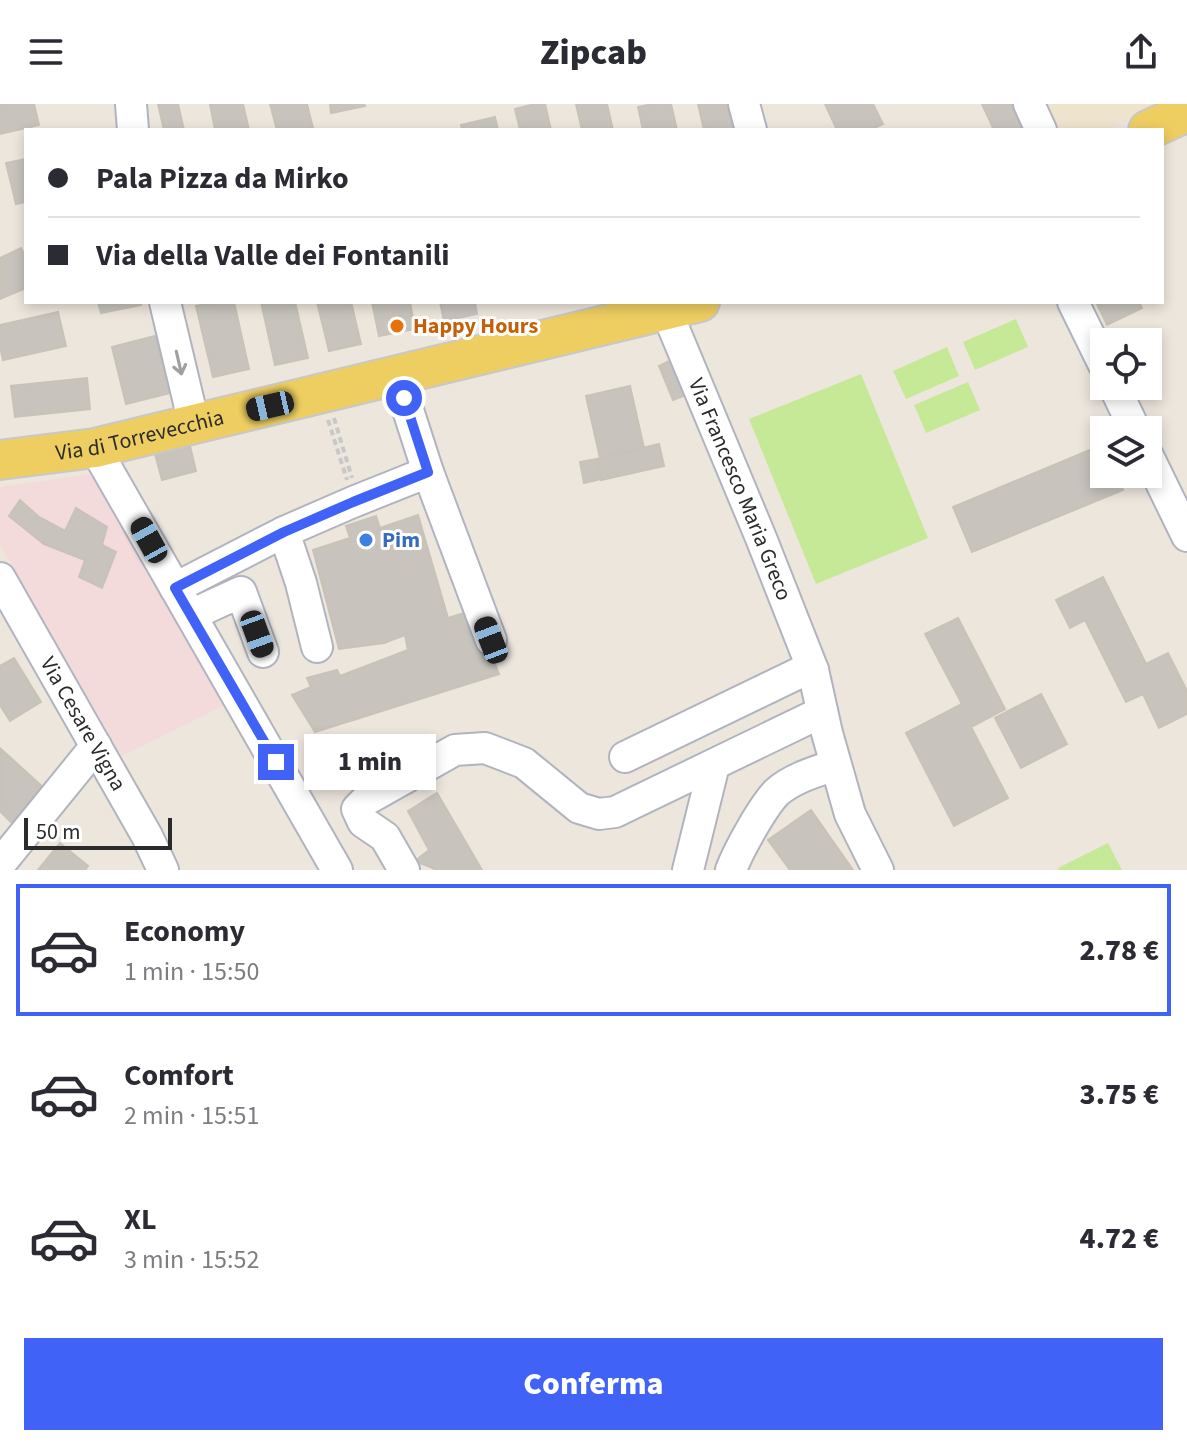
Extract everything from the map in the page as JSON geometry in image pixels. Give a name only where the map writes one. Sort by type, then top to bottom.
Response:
[{"type":"main road","points":[[1152,128],[1187,112]]},
{"type":"main road","name":"Via di Torrevecchia","points":[[0,460],[95,448],[683,306]]},
{"type":"street","points":[[131,104],[133,128]]},
{"type":"street","points":[[744,104],[750,128]]},
{"type":"street","points":[[1029,104],[1040,128]]},
{"type":"street","points":[[165,304],[194,424]]},
{"type":"street","points":[[1074,304],[1090,337]]},
{"type":"street","name":"Via Francesco Maria Greco","points":[[683,306],[761,538],[813,670],[850,814],[878,870]]},
{"type":"street","points":[[397,376],[428,472],[491,640]]},
{"type":"street","points":[[95,448],[337,870]]},
{"type":"street","points":[[175,588],[284,532],[428,472]]},
{"type":"street","points":[[1162,485],[1187,536]]},
{"type":"street","points":[[284,532],[317,647]]},
{"type":"street","name":"Via Cesare Vigna","points":[[2,588],[96,746],[163,870]]},
{"type":"street","points":[[191,615],[241,592],[263,652]]},
{"type":"street","points":[[625,757],[801,672],[813,670]]},
{"type":"street","points":[[404,870],[385,837],[363,822],[357,809],[366,800],[455,750],[485,748],[524,763],[579,808],[599,814],[615,812],[822,712]]},
{"type":"street","points":[[0,864],[96,746]]},
{"type":"street","points":[[688,870],[714,765]]},
{"type":"street","points":[[731,870],[754,825],[777,793],[800,777],[835,765]]},
{"type":"path","points":[[323,393],[356,501]]},
{"type":"shaded area","points":[[1045,104],[1162,104],[1111,128],[1056,128]]},
{"type":"shaded area","points":[[96,473],[229,703],[122,756],[0,545],[0,487]]},
{"type":"green space","points":[[1016,319],[1028,347],[975,370],[963,342]]},
{"type":"green space","points":[[947,347],[959,376],[906,399],[893,371]]},
{"type":"green space","points":[[861,374],[928,538],[816,584],[749,419]]},
{"type":"green space","points":[[968,382],[980,410],[926,433],[914,405]]},
{"type":"green space","points":[[1108,843],[1122,870],[1059,870],[1058,868]]},
{"type":"building","points":[[0,104],[34,104],[39,125],[0,134]]},
{"type":"building","points":[[158,104],[178,104],[184,128],[164,128]]},
{"type":"building","points":[[210,104],[243,104],[249,128],[215,128]]},
{"type":"building","points":[[270,104],[307,104],[313,128],[276,128]]},
{"type":"building","points":[[330,104],[364,104],[365,106],[331,113]]},
{"type":"building","points":[[545,104],[551,128],[520,128],[515,109]]},
{"type":"building","points":[[576,104],[607,104],[613,128],[582,128]]},
{"type":"building","points":[[671,104],[677,128],[643,128],[638,107]]},
{"type":"building","points":[[698,104],[727,104],[733,128],[704,128]]},
{"type":"building","points":[[825,104],[873,104],[883,124],[874,128],[836,128]]},
{"type":"building","points":[[982,104],[1011,104],[1021,128],[993,128]]},
{"type":"building","points":[[495,117],[498,128],[462,128],[461,125]]},
{"type":"building","points":[[24,159],[24,202],[16,204],[6,163]]},
{"type":"building","points":[[21,248],[24,255],[24,289],[0,299],[0,258]]},
{"type":"building","points":[[99,304],[141,305],[101,313]]},
{"type":"building","points":[[234,304],[249,369],[213,377],[196,306]]},
{"type":"building","points":[[261,304],[295,304],[308,358],[275,365]]},
{"type":"building","points":[[317,304],[351,304],[361,344],[329,351]]},
{"type":"building","points":[[372,304],[410,304],[415,329],[379,336]]},
{"type":"building","points":[[440,304],[475,304],[477,314],[444,321]]},
{"type":"building","points":[[1097,304],[1140,304],[1142,308],[1107,325]]},
{"type":"building","points":[[58,312],[66,346],[3,360],[0,325]]},
{"type":"building","points":[[155,336],[170,393],[126,404],[112,347]]},
{"type":"building","points":[[671,360],[686,395],[673,400],[659,366]]},
{"type":"building","points":[[87,378],[90,409],[15,417],[11,386]]},
{"type":"building","points":[[630,386],[644,448],[600,458],[586,396]]},
{"type":"building","points":[[659,444],[664,466],[601,480],[597,459]]},
{"type":"building","points":[[190,446],[196,471],[162,480],[155,454]]},
{"type":"building","points":[[1090,450],[1090,488],[1123,490],[972,552],[953,507]]},
{"type":"building","points":[[597,459],[601,479],[584,483],[580,462]]},
{"type":"building","points":[[20,500],[39,517],[65,531],[76,508],[107,527],[102,545],[116,552],[102,588],[79,577],[85,560],[44,544],[9,516]]},
{"type":"building","points":[[418,515],[448,618],[474,610],[499,674],[315,732],[292,695],[311,687],[307,678],[337,670],[340,676],[408,650],[405,635],[384,643],[339,649],[313,550],[350,538],[346,526],[376,516],[380,528]]},
{"type":"building","points":[[1103,577],[1146,664],[1168,653],[1187,691],[1187,714],[1159,728],[1143,694],[1126,702],[1085,620],[1070,628],[1056,600]]},
{"type":"building","points":[[958,618],[1005,709],[971,727],[1008,798],[954,826],[906,733],[962,704],[925,634]]},
{"type":"building","points":[[14,658],[41,702],[10,721],[0,705],[0,666]]},
{"type":"building","points":[[1041,694],[1067,744],[1021,768],[995,718]]},
{"type":"building","points":[[1,749],[45,789],[13,824],[0,811]]},
{"type":"building","points":[[437,793],[482,870],[437,870],[415,861],[429,850],[408,811]]},
{"type":"building","points":[[811,810],[853,870],[790,870],[768,840]]},
{"type":"building","points":[[60,843],[88,866],[85,870],[38,870]]},
{"type":"place","name":"Happy Hours","points":[[397,326]]},
{"type":"place","name":"Pim","points":[[366,540]]},
{"type":"route","points":[[276,762],[175,588],[284,532],[428,472],[404,398]]}]
